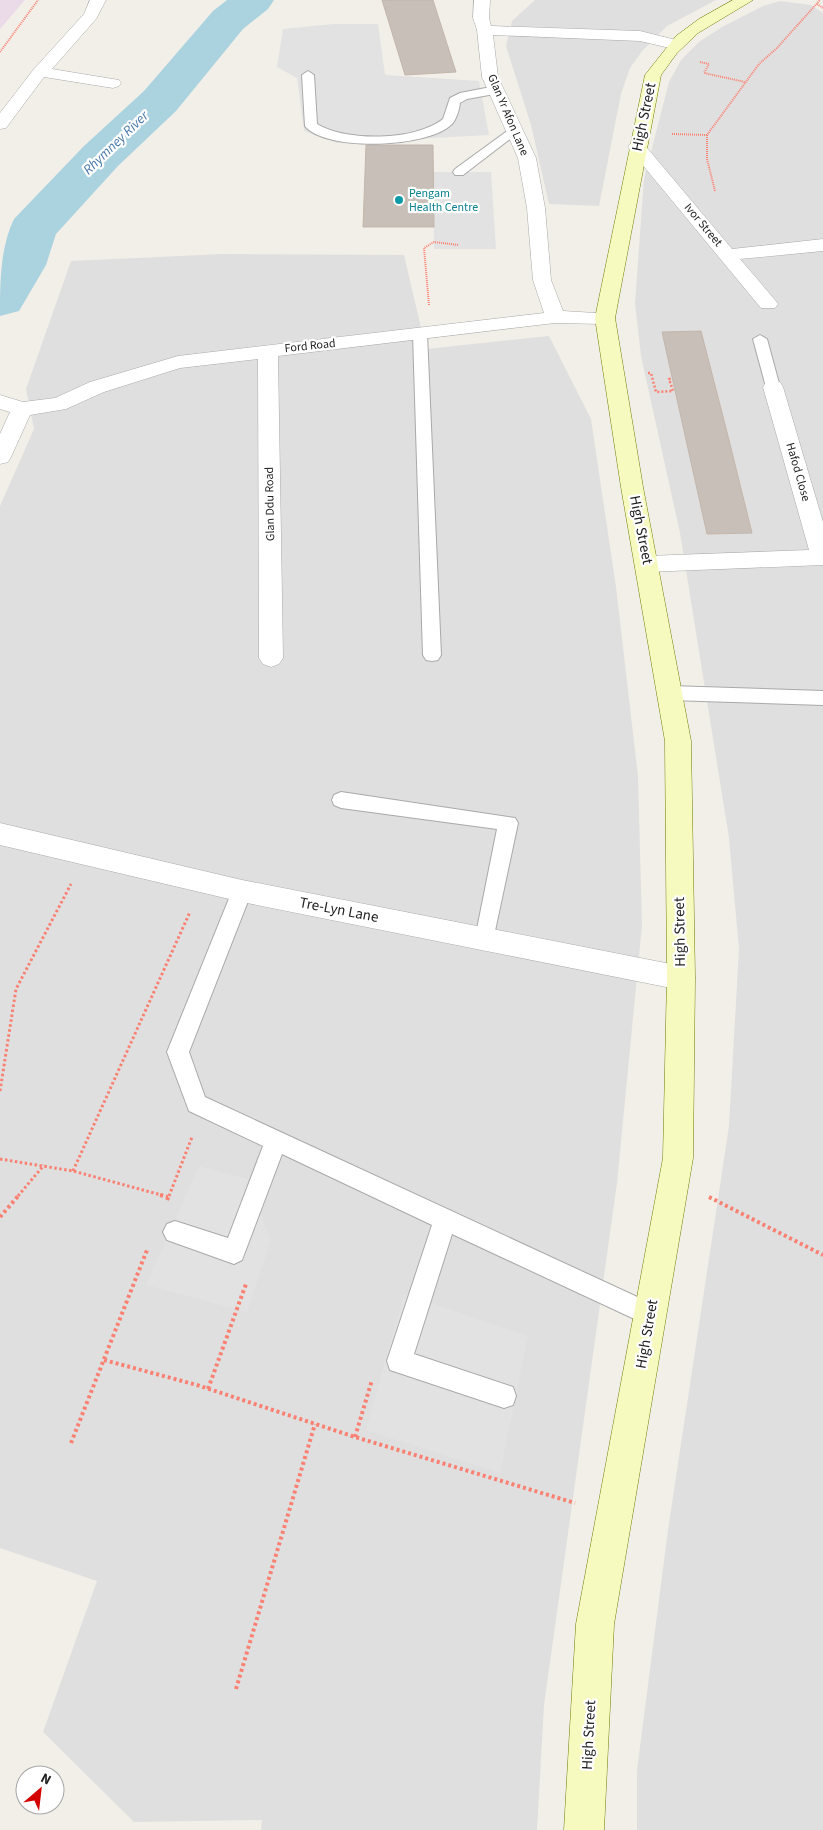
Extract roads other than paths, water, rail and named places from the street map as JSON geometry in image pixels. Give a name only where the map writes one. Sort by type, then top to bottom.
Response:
[{"type":"main road","points":[[669,49],[693,29],[745,0]]},
{"type":"main road","name":"High Street","points":[[584,1830],[595,1624],[678,1158],[681,978],[678,741],[632,487],[605,318],[653,75],[669,49]]},
{"type":"street","points":[[0,124],[40,72],[91,16],[98,0]]},
{"type":"street","name":"Glan Yr Afon Lane","points":[[482,0],[481,18],[485,30],[490,77],[527,158],[536,208],[542,280],[555,317]]},
{"type":"street","points":[[485,30],[640,36],[669,49]]},
{"type":"street","points":[[40,72],[113,83]]},
{"type":"street","name":"Ivor Street","points":[[639,140],[700,222],[768,304]]},
{"type":"street","points":[[727,255],[823,245]]},
{"type":"street","name":"Ford Road","points":[[22,409],[59,404],[97,387],[178,362],[555,317],[605,318]]},
{"type":"street","name":"Glan Ddu Road","points":[[268,351],[271,658]]},
{"type":"street","name":"Hafod Close","points":[[773,387],[822,557]]},
{"type":"street","points":[[0,402],[22,409],[0,457]]},
{"type":"street","points":[[647,564],[822,557]]},
{"type":"street","name":"Tre-Lyn Lane","points":[[0,834],[242,891],[681,978]]},
{"type":"lane","points":[[308,75],[311,126],[318,132],[326,135],[357,139],[396,138],[434,129],[447,122],[454,102],[464,96],[496,90]]},
{"type":"lane","points":[[459,172],[514,130]]},
{"type":"lane","points":[[425,333],[432,656]]},
{"type":"lane","points":[[760,339],[773,387]]},
{"type":"lane","points":[[670,693],[823,698]]},
{"type":"lane","points":[[341,800],[508,823],[485,939]]},
{"type":"lane","points":[[242,891],[178,1052],[197,1104],[650,1315]]},
{"type":"lane","points":[[175,1232],[234,1252],[276,1140]]},
{"type":"lane","points":[[446,1219],[399,1361],[504,1396]]},
{"type":"waterway","name":"Rhymney River","points":[[0,300],[20,265],[32,230],[101,156],[160,101],[228,20],[253,0]]},
{"type":"place","name":"Pengam Health Centre","points":[[399,200]]}]
